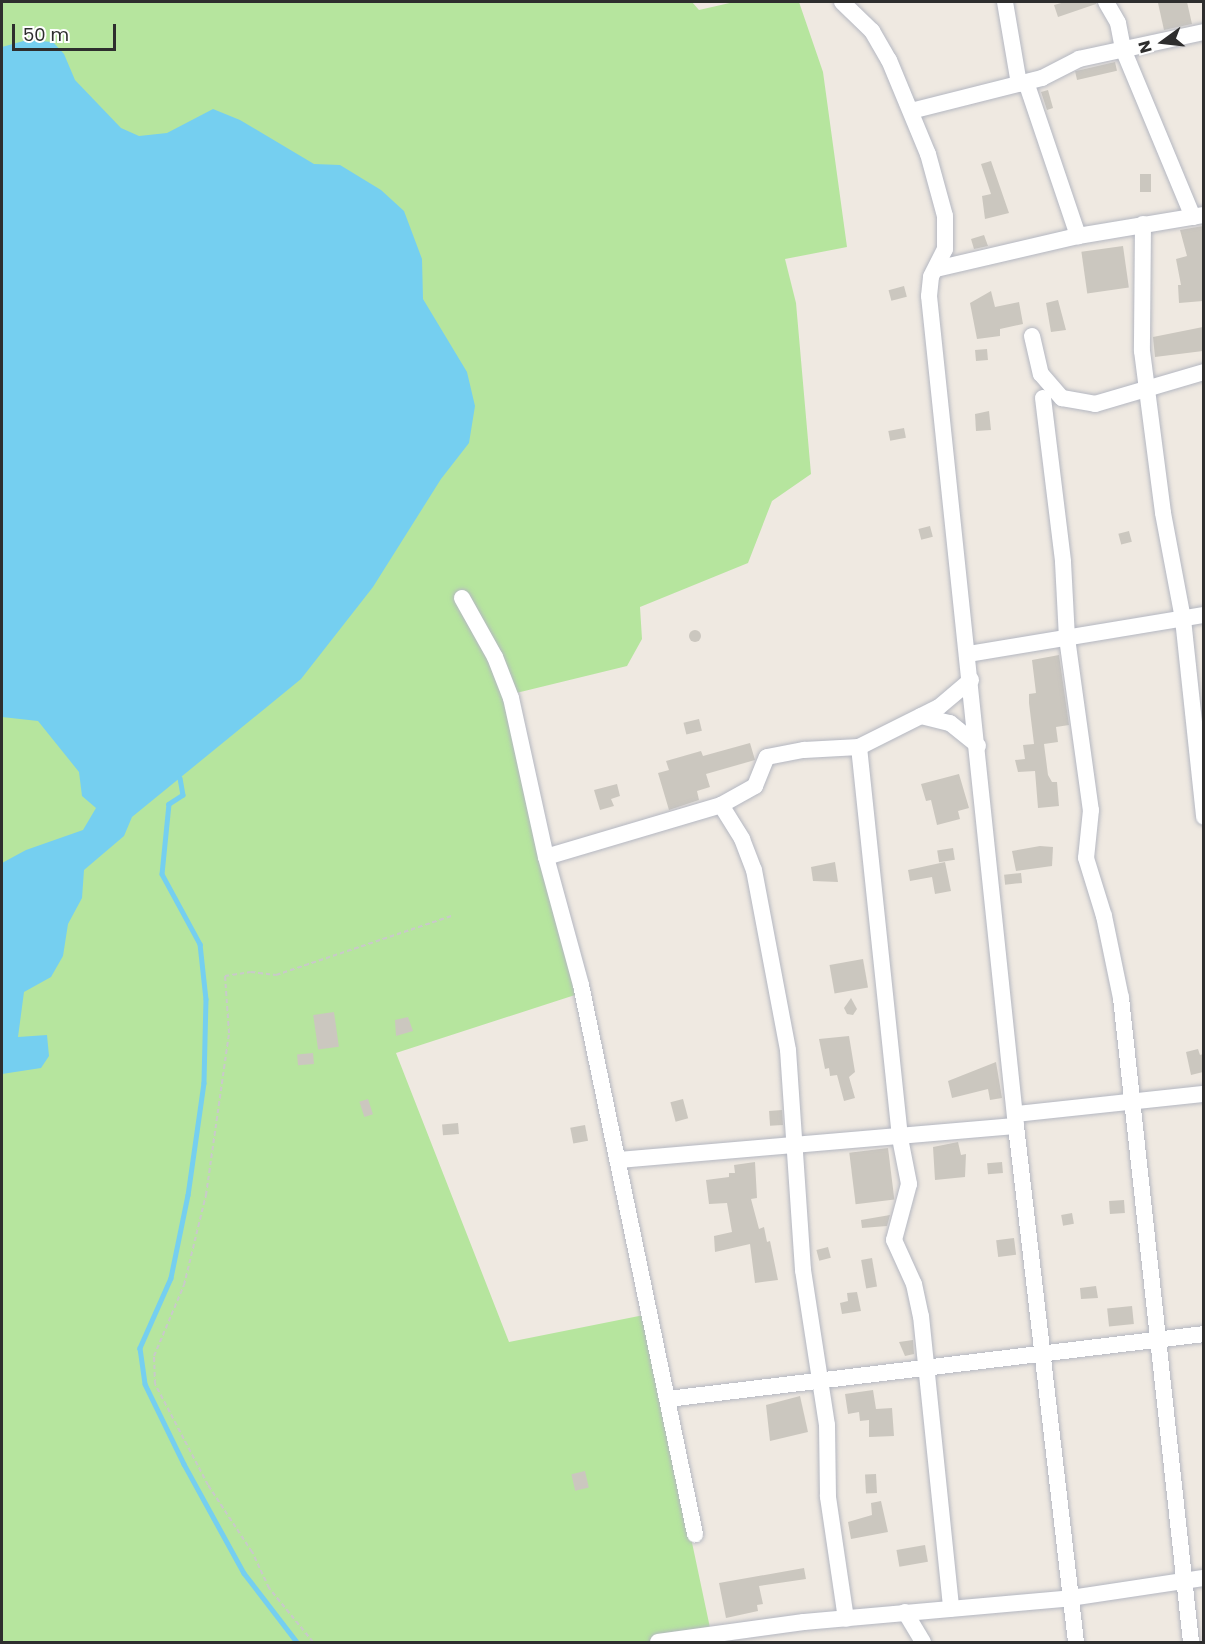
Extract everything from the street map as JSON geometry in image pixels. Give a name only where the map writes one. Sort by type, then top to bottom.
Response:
[{"type":"street","points":[[842,2],[872,31],[911,111],[945,216],[945,249],[936,269],[929,296],[1016,1120],[1076,1642]]},
{"type":"street","points":[[1005,2],[1022,83],[1078,236]]},
{"type":"street","points":[[936,269],[1078,236],[1198,216],[1123,49],[1118,23],[1106,2]]},
{"type":"street","points":[[911,111],[1022,83],[1079,59],[1203,32]]},
{"type":"street","points":[[1143,224],[1141,331],[1163,513],[1183,619],[1203,817]]},
{"type":"street","points":[[1032,336],[1041,374],[1062,398],[1095,404],[1148,391],[1203,372]]},
{"type":"street","points":[[1043,398],[1063,562],[1067,638],[1090,810],[1086,858],[1104,916],[1121,998],[1129,1101],[1191,1642]]},
{"type":"street","points":[[462,598],[495,657],[511,698],[546,857],[581,985],[695,1534]]},
{"type":"street","points":[[968,654],[1203,615]]},
{"type":"street","points":[[546,857],[721,805],[755,786],[767,757],[804,750],[860,747],[921,716],[971,680]]},
{"type":"street","points":[[921,716],[950,723],[978,746]]},
{"type":"street","points":[[860,747],[900,1138],[909,1195],[894,1240],[914,1284],[926,1366],[951,1608]]},
{"type":"street","points":[[721,805],[742,839],[754,870],[788,1050],[803,1270],[827,1425],[833,1550],[846,1619]]},
{"type":"street","points":[[618,1160],[900,1138],[1129,1101],[1203,1094]]},
{"type":"street","points":[[668,1399],[818,1378],[1203,1334]]},
{"type":"street","points":[[658,1642],[904,1612],[1071,1598],[1203,1578]]},
{"type":"street","points":[[904,1612],[923,1642]]},
{"type":"path","points":[[313,1642],[269,1588],[252,1552],[208,1485],[156,1384],[154,1356],[184,1285],[206,1196],[229,1033],[225,976],[251,972],[276,975],[452,916]]},
{"type":"green space","points":[[2,2],[692,2],[699,10],[734,2],[799,2],[823,72],[847,247],[785,259],[796,303],[811,474],[772,501],[748,563],[640,607],[642,639],[627,666],[504,696],[575,995],[396,1053],[509,1342],[644,1315],[713,1642],[2,1642]]},
{"type":"water","points":[[27,40],[53,42],[64,54],[75,80],[121,128],[139,136],[167,133],[213,109],[240,120],[314,164],[340,165],[381,190],[404,211],[422,259],[423,299],[467,372],[475,406],[469,443],[441,479],[373,587],[301,679],[132,817],[124,836],[84,870],[82,898],[68,924],[63,956],[51,977],[24,992],[18,1037],[47,1035],[49,1056],[41,1068],[2,1074],[2,863],[26,850],[83,830],[96,808],[82,796],[79,772],[38,721],[2,717],[2,47]]},
{"type":"building","points":[[1065,2],[1096,2],[1096,4],[1058,17],[1054,5]]},
{"type":"building","points":[[1187,2],[1192,24],[1164,30],[1158,3]]},
{"type":"building","points":[[1115,62],[1117,71],[1077,80],[1075,71]]},
{"type":"building","points":[[1048,90],[1053,108],[1047,110],[1041,92]]},
{"type":"building","points":[[991,161],[1009,213],[985,219],[982,196],[991,194],[981,164]]},
{"type":"building","points":[[1140,174],[1151,174],[1151,192],[1140,192]]},
{"type":"building","points":[[1203,226],[1203,301],[1179,303],[1178,285],[1181,285],[1176,259],[1187,256],[1180,230]]},
{"type":"building","points":[[984,235],[988,246],[974,249],[971,239]]},
{"type":"building","points":[[1123,246],[1129,288],[1087,293],[1081,252]]},
{"type":"building","points":[[904,286],[907,297],[891,301],[889,290]]},
{"type":"building","points":[[991,291],[995,307],[1019,302],[1023,324],[1000,329],[1000,336],[977,339],[970,303]]},
{"type":"building","points":[[1058,300],[1066,330],[1051,332],[1046,303]]},
{"type":"building","points":[[1203,327],[1203,351],[1155,357],[1153,337]]},
{"type":"building","points":[[987,349],[988,360],[976,361],[975,350]]},
{"type":"building","points":[[989,411],[991,430],[976,431],[975,414]]},
{"type":"building","points":[[904,428],[906,438],[890,441],[888,431]]},
{"type":"building","points":[[930,526],[933,537],[921,540],[918,529]]},
{"type":"building","points":[[1129,531],[1132,542],[1121,544],[1118,534]]},
{"type":"building","points":[[697,630],[701,636],[697,642],[693,642],[689,634]]},
{"type":"building","points":[[1059,655],[1069,725],[1056,727],[1058,742],[1044,744],[1048,775],[1052,782],[1057,782],[1059,806],[1038,808],[1035,771],[1018,772],[1015,760],[1025,759],[1023,745],[1034,744],[1029,703],[1029,694],[1036,693],[1032,660]]},
{"type":"building","points":[[699,719],[702,731],[686,735],[683,723]]},
{"type":"building","points":[[750,743],[755,760],[706,774],[710,787],[697,791],[699,800],[669,810],[658,773],[669,770],[666,761],[701,751],[703,756]]},
{"type":"building","points":[[959,774],[969,808],[958,811],[960,819],[937,825],[931,800],[926,801],[921,784]]},
{"type":"building","points":[[617,784],[620,796],[611,799],[614,806],[600,810],[594,790]]},
{"type":"building","points":[[1040,846],[1053,847],[1052,866],[1016,871],[1012,851]]},
{"type":"building","points":[[953,848],[955,860],[939,862],[937,851]]},
{"type":"building","points":[[835,862],[838,882],[813,881],[811,867]]},
{"type":"building","points":[[945,862],[951,891],[935,894],[932,877],[910,881],[908,870]]},
{"type":"building","points":[[1021,873],[1022,883],[1005,885],[1004,875]]},
{"type":"building","points":[[863,959],[868,988],[835,993],[830,965]]},
{"type":"building","points":[[851,998],[857,1009],[853,1015],[847,1014],[844,1008]]},
{"type":"building","points":[[334,1012],[339,1047],[318,1050],[313,1015]]},
{"type":"building","points":[[408,1017],[413,1031],[396,1036],[395,1020]]},
{"type":"building","points":[[849,1036],[855,1072],[849,1077],[855,1098],[844,1101],[837,1075],[830,1076],[829,1068],[825,1069],[819,1039]]},
{"type":"building","points":[[1198,1049],[1200,1055],[1203,1054],[1203,1072],[1191,1075],[1186,1052]]},
{"type":"building","points":[[313,1053],[314,1064],[298,1065],[297,1054]]},
{"type":"building","points":[[996,1062],[1002,1098],[990,1100],[988,1089],[952,1098],[948,1081]]},
{"type":"building","points":[[368,1099],[373,1114],[364,1117],[359,1102]]},
{"type":"building","points":[[683,1099],[688,1118],[676,1122],[670,1102]]},
{"type":"building","points":[[782,1110],[783,1125],[770,1126],[769,1111]]},
{"type":"building","points":[[458,1123],[459,1134],[443,1135],[442,1124]]},
{"type":"building","points":[[585,1125],[588,1141],[573,1144],[570,1128]]},
{"type":"building","points":[[958,1142],[961,1155],[966,1154],[965,1177],[935,1180],[933,1147]]},
{"type":"building","points":[[888,1148],[894,1200],[856,1204],[849,1153]]},
{"type":"building","points":[[755,1162],[757,1198],[751,1199],[759,1229],[764,1227],[767,1242],[770,1241],[778,1280],[755,1283],[750,1244],[715,1252],[714,1236],[732,1232],[727,1203],[709,1204],[706,1180],[729,1177],[729,1173],[735,1173],[734,1165]]},
{"type":"building","points":[[1002,1162],[1003,1173],[988,1174],[987,1163]]},
{"type":"building","points":[[1124,1200],[1125,1213],[1110,1214],[1109,1201]]},
{"type":"building","points":[[1072,1213],[1074,1224],[1063,1226],[1061,1215]]},
{"type":"building","points":[[890,1215],[887,1226],[862,1228],[861,1220]]},
{"type":"building","points":[[1014,1238],[1016,1255],[998,1257],[996,1240]]},
{"type":"building","points":[[828,1247],[831,1258],[819,1261],[816,1250]]},
{"type":"building","points":[[872,1258],[877,1287],[866,1288],[861,1260]]},
{"type":"building","points":[[1096,1286],[1098,1298],[1081,1299],[1080,1288]]},
{"type":"building","points":[[857,1292],[861,1311],[842,1314],[840,1303],[848,1301],[847,1293]]},
{"type":"building","points":[[1132,1306],[1134,1324],[1109,1327],[1107,1309]]},
{"type":"building","points":[[913,1340],[914,1354],[905,1356],[899,1342]]},
{"type":"building","points":[[873,1390],[876,1409],[892,1408],[894,1436],[869,1437],[869,1420],[860,1421],[859,1412],[848,1414],[845,1394]]},
{"type":"building","points":[[800,1396],[808,1432],[770,1441],[766,1405]]},
{"type":"building","points":[[585,1471],[589,1488],[575,1491],[571,1474]]},
{"type":"building","points":[[876,1474],[877,1493],[866,1494],[865,1475]]},
{"type":"building","points":[[881,1501],[888,1532],[851,1539],[848,1522],[872,1515],[871,1503]]},
{"type":"building","points":[[925,1545],[928,1562],[899,1567],[896,1550]]},
{"type":"building","points":[[804,1568],[806,1579],[759,1586],[763,1604],[757,1605],[758,1611],[726,1618],[719,1583]]},
{"type":"waterway","points":[[180,778],[183,795],[169,804],[162,874],[200,944],[206,999],[204,1083],[188,1195],[171,1278],[140,1348],[145,1384],[184,1464],[244,1573],[297,1642]]}]
